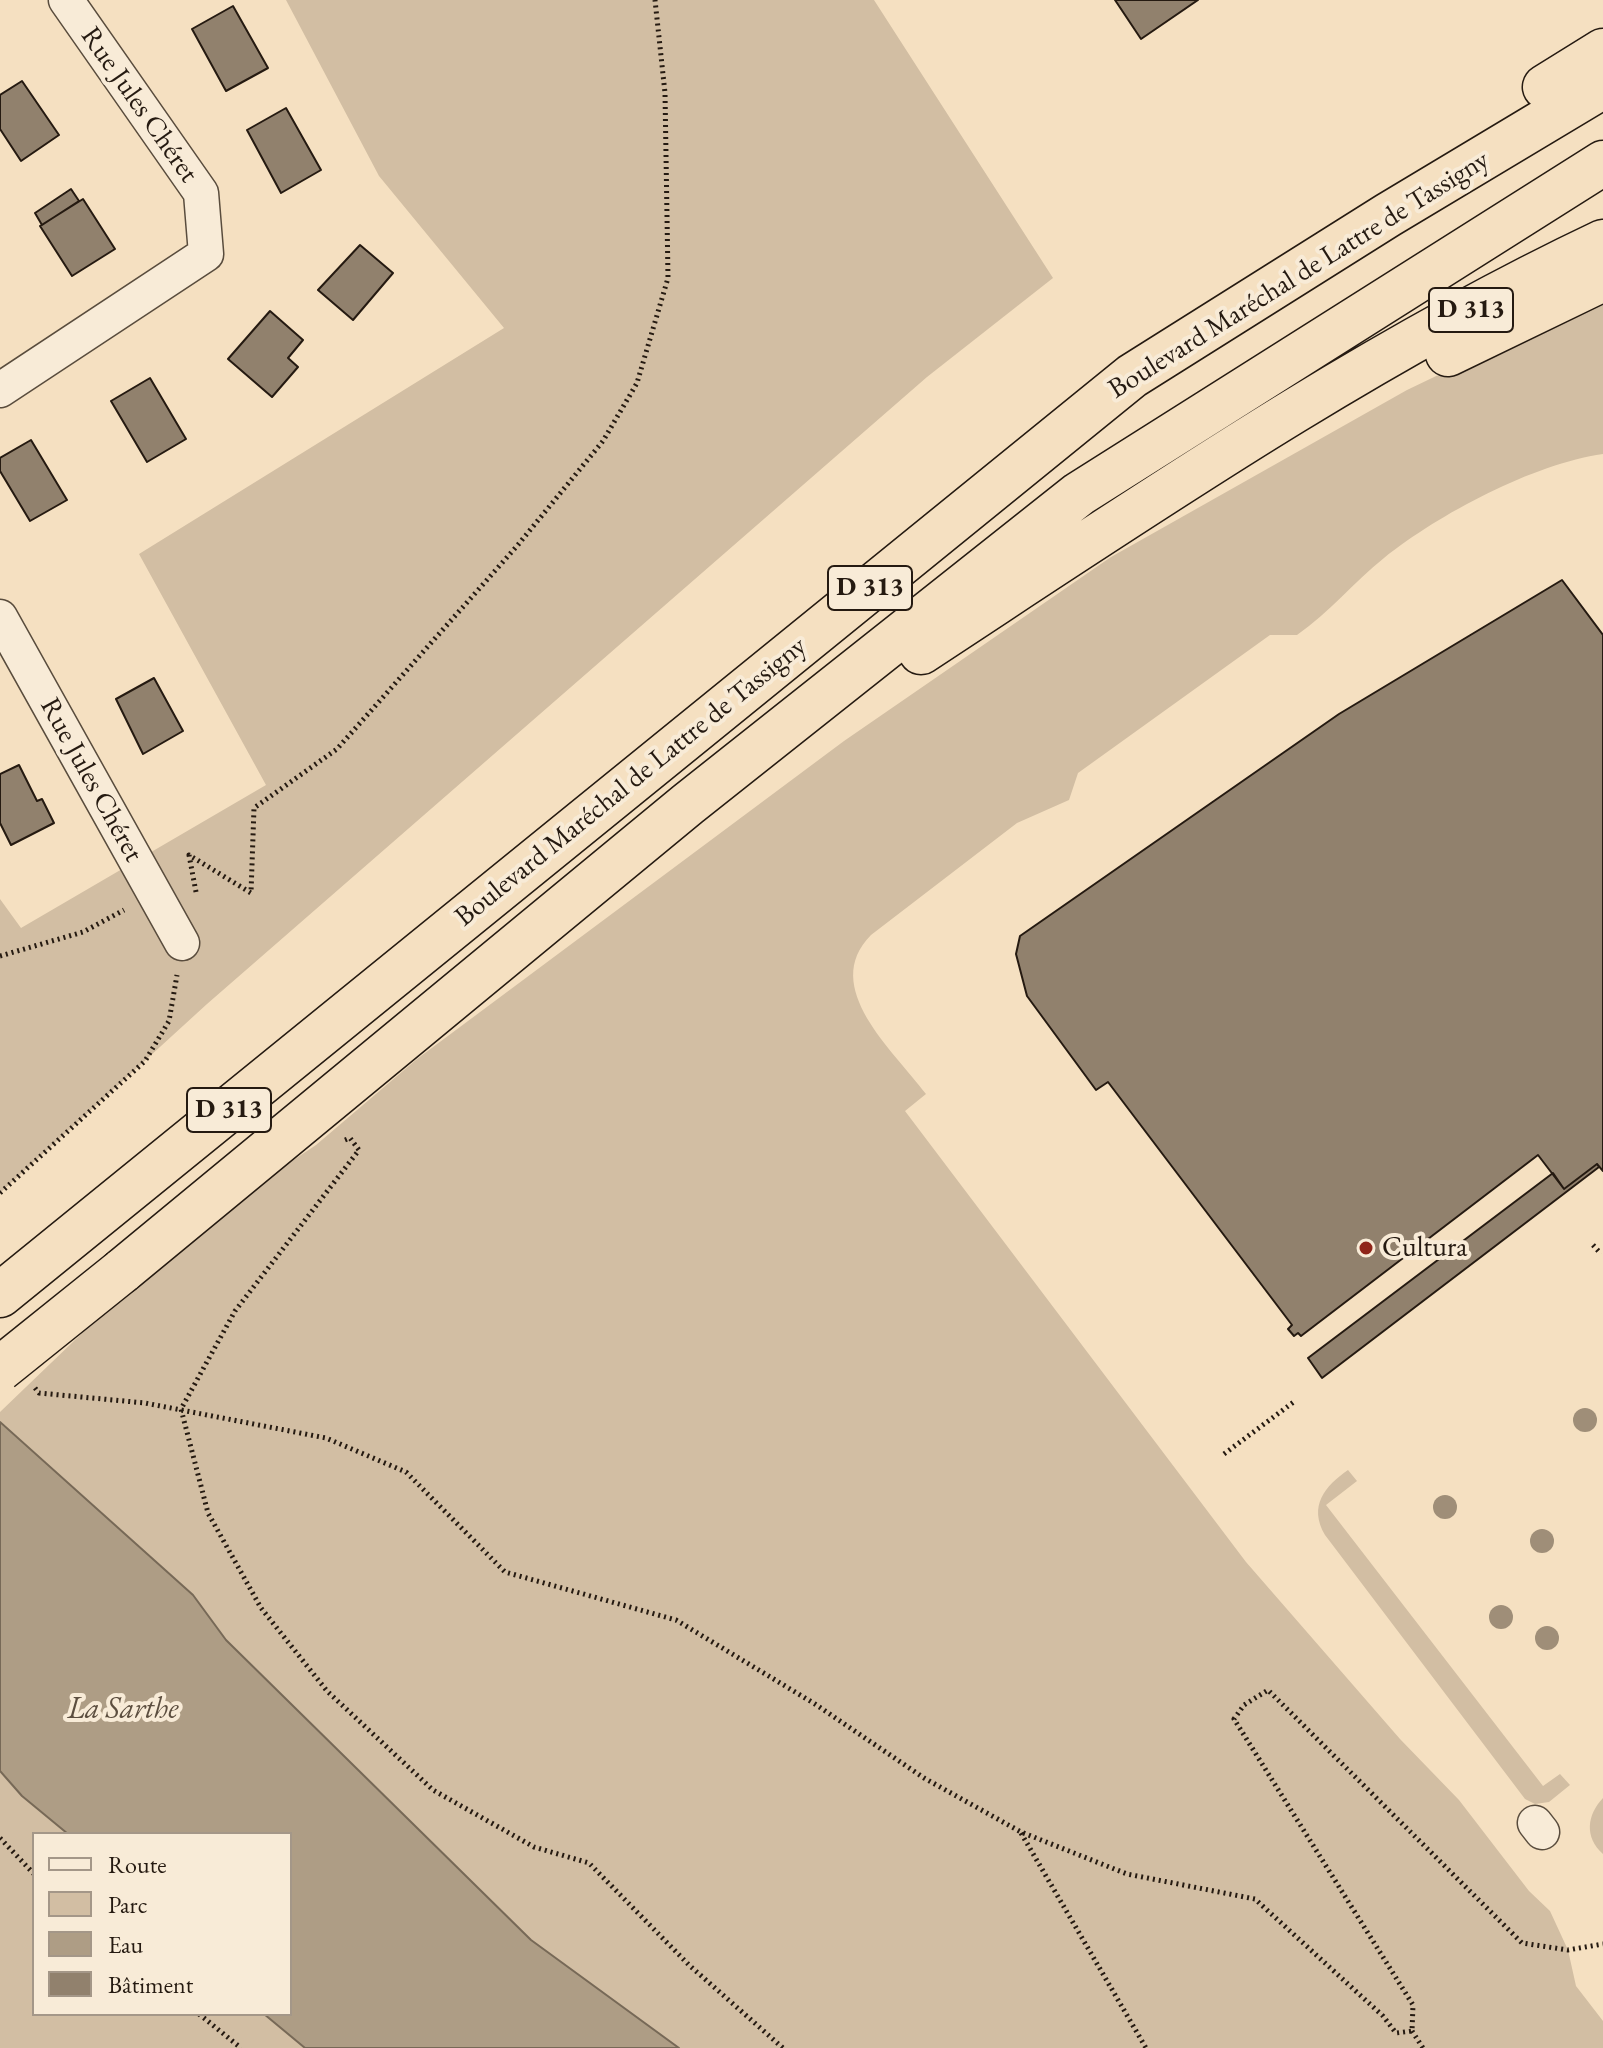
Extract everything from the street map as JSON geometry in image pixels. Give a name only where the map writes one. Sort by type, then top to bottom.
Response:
[{"type":"highway","points":[[1388,215],[1401,177],[1603,51]]},
{"type":"highway","name":"Boulevard Maréchal de Lattre de Tassigny","points":[[0,1295],[1132,376],[1388,215],[1603,86]]},
{"type":"highway","name":"Boulevard Maréchal de Lattre de Tassigny","points":[[15,1376],[122,1271],[688,804],[1079,494],[1603,163]]},
{"type":"highway","name":"D 313","points":[[688,804],[1046,570],[1342,383],[1530,276],[1603,242]]},
{"type":"highway","name":"D 313","points":[[1342,383],[1414,370],[1603,279]]},
{"type":"street","name":"Rue Jules Chéret","points":[[0,390],[206,254],[201,193],[66,0]]},
{"type":"street","name":"Rue Jules Chéret","points":[[0,617],[182,943]]},
{"type":"path","points":[[198,900],[189,855],[251,893],[254,808],[337,749],[536,523],[603,441],[637,383],[668,278],[665,93],[655,0]]},
{"type":"path","points":[[0,956],[83,932],[155,893]]},
{"type":"path","points":[[0,1193],[145,1061],[169,1021],[182,943]]},
{"type":"path","points":[[338,1143],[350,1138],[359,1150],[235,1311],[181,1409],[208,1513],[261,1608],[327,1691],[433,1790],[534,1847],[589,1863],[689,1965],[783,2048]]},
{"type":"path","points":[[1593,1245],[1601,1254]]},
{"type":"path","points":[[15,1376],[39,1393],[181,1409],[326,1438],[406,1472],[505,1572],[676,1620],[815,1704],[924,1778],[1021,1832],[1127,1874],[1255,1899],[1383,2016],[1396,2033],[1412,2031]]},
{"type":"path","points":[[1224,1454],[1295,1401]]},
{"type":"path","points":[[1423,2048],[1412,2031],[1413,2005],[1234,1719],[1244,1705],[1268,1690],[1522,1943],[1568,1950],[1603,1944]]},
{"type":"path","points":[[1021,1832],[1146,2048]]},
{"type":"path","points":[[0,1838],[32,1872]]},
{"type":"path","points":[[201,2016],[241,2048]]},
{"type":"green space","points":[[286,0],[874,0],[1053,278],[927,377],[207,1004],[0,1193],[0,899],[21,928],[266,785],[139,554],[504,328],[379,176]]},
{"type":"green space","points":[[1603,296],[1603,454],[1547,468],[1459,508],[1384,558],[1297,635],[1270,635],[1078,773],[1069,800],[1017,823],[871,935],[857,955],[853,976],[857,997],[867,1018],[926,1094],[905,1111],[1246,1562],[1400,1739],[1459,1800],[1529,1891],[1550,1911],[1568,1950],[1576,1986],[1603,2021],[1603,2048],[679,2048],[531,1940],[226,1640],[193,1595],[0,1422],[0,1412],[128,1289],[256,1185],[316,1145],[417,1059],[844,741],[1111,557],[1407,390]]},
{"type":"green space","points":[[1348,1470],[1357,1481],[1326,1505],[1543,1786],[1560,1774],[1570,1785],[1549,1802],[1535,1804],[1525,1799],[1325,1535],[1320,1525],[1319,1506],[1326,1490]]},
{"type":"green space","points":[[0,1771],[22,1796],[66,1832],[32,1832],[32,2016],[266,2016],[305,2048],[0,2048]]},
{"type":"green space","points":[[1603,1798],[1603,1854],[1593,1840],[1590,1826]]},
{"type":"water","name":"La Sarthe","points":[[0,1422],[193,1595],[226,1640],[531,1940],[679,2048],[305,2048],[266,2016],[292,2016],[292,1832],[66,1832],[22,1796],[0,1771]]},
{"type":"building","points":[[1115,0],[1198,0],[1141,39]]},
{"type":"building","points":[[233,6],[268,68],[226,91],[192,29]]},
{"type":"building","points":[[22,81],[59,135],[21,161],[0,129],[0,95]]},
{"type":"building","points":[[286,108],[321,170],[281,193],[247,130]]},
{"type":"building","points":[[71,189],[79,201],[42,225],[35,213]]},
{"type":"building","points":[[83,199],[115,249],[72,276],[40,226]]},
{"type":"building","points":[[360,245],[393,273],[353,320],[318,290]]},
{"type":"building","points":[[270,311],[303,340],[288,358],[298,367],[272,397],[228,359]]},
{"type":"building","points":[[150,378],[186,439],[147,462],[111,401]]},
{"type":"building","points":[[31,440],[67,500],[30,521],[0,471],[0,458]]},
{"type":"building","points":[[1562,580],[1603,635],[1603,1171],[1597,1164],[1564,1189],[1538,1155],[1301,1336],[1298,1333],[1294,1336],[1288,1329],[1292,1325],[1108,1082],[1096,1090],[1027,996],[1016,954],[1020,936],[1339,714]]},
{"type":"building","points":[[154,678],[183,731],[143,754],[116,699]]},
{"type":"building","points":[[19,765],[37,801],[42,799],[54,823],[11,845],[0,823],[0,774]]},
{"type":"building","points":[[1597,1164],[1599,1167],[1322,1378],[1308,1358],[1553,1173],[1564,1189]]},
{"type":"place","name":"Cultura","points":[[1366,1248]]}]
